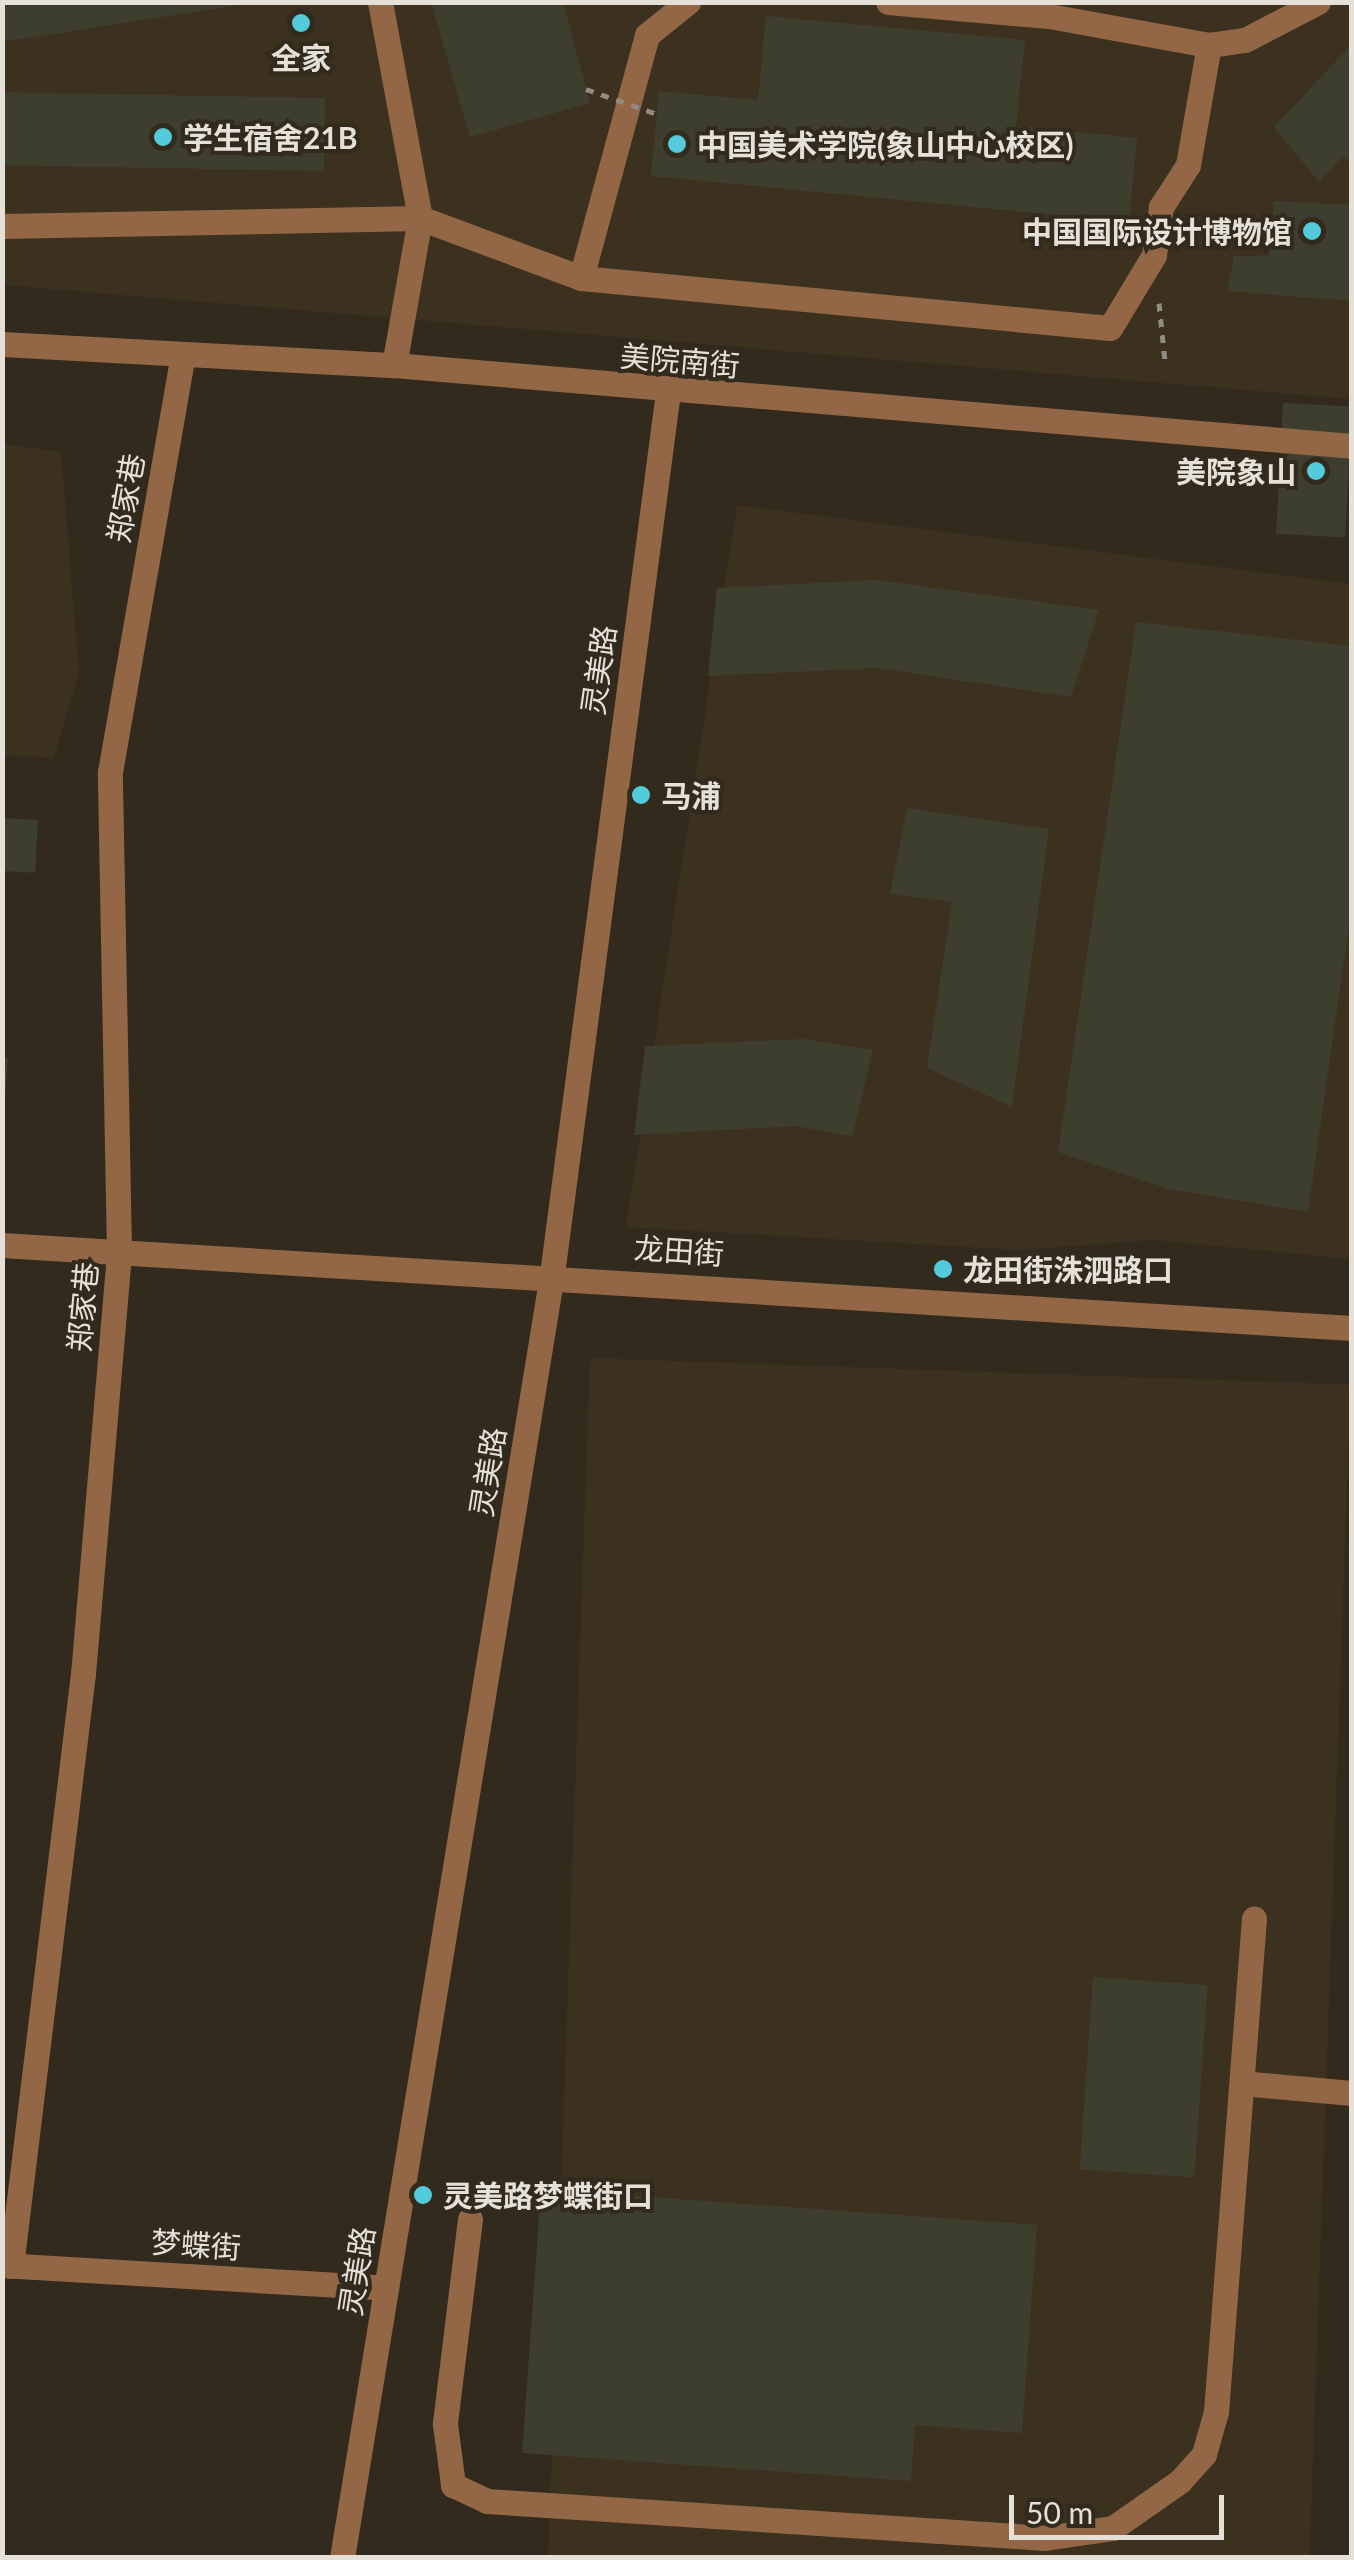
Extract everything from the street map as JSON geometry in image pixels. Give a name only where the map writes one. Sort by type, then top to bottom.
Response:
[{"type":"street","points":[[380,2],[420,218],[394,365]]},
{"type":"street","points":[[580,278],[647,35],[688,2]]},
{"type":"street","points":[[888,2],[1049,16],[1210,45],[1245,40],[1318,2]]},
{"type":"street","points":[[2,226],[420,218],[580,278],[1110,328],[1154,255],[1161,206],[1188,166],[1210,45]]},
{"type":"street","name":"美院南街","points":[[2,344],[394,365],[668,392],[1352,446]]},
{"type":"street","name":"郑家巷","points":[[7,2265],[83,1674],[119,1251],[110,772],[183,354]]},
{"type":"street","name":"灵美路","points":[[342,2558],[552,1274],[668,392]]},
{"type":"street","name":"龙田街","points":[[2,1245],[552,1274],[1352,1328]]},
{"type":"street","points":[[470,2218],[446,2424],[453,2485],[486,2500],[1081,2538],[1150,2508],[1204,2454],[1216,2412],[1254,1918]]},
{"type":"street","points":[[1242,2083],[1352,2093]]},
{"type":"street","name":"梦蝶街","points":[[7,2265],[386,2288]]},
{"type":"path","points":[[586,89],[657,114]]},
{"type":"path","points":[[1154,255],[1164,361]]},
{"type":"shaded area","name":"中国美术学院(象山中心校区)","points":[[2,3],[1351,3],[1351,399],[3,285]]},
{"type":"shaded area","points":[[3,444],[61,452],[79,672],[54,758],[3,755]]},
{"type":"shaded area","points":[[737,505],[1351,584],[1351,1259],[1153,1240],[1018,1250],[626,1227]]},
{"type":"shaded area","points":[[590,1358],[1351,1385],[1310,2558],[548,2558]]},
{"type":"building","points":[[2,2],[238,2],[239,5],[2,42]]},
{"type":"building","points":[[431,2],[563,2],[590,103],[470,137]]},
{"type":"building","points":[[766,16],[1025,40],[1016,126],[1137,138],[1129,222],[651,176],[659,91],[758,100]]},
{"type":"building","name":"中国国际设计博物馆","points":[[1352,44],[1352,163],[1343,156],[1319,182],[1274,127]]},
{"type":"building","name":"学生宿舍21B","points":[[2,92],[325,98],[324,171],[2,165]]},
{"type":"building","name":"中国国际设计博物馆","points":[[1274,201],[1352,205],[1352,301],[1227,291],[1234,256],[1269,256]]},
{"type":"building","name":"美院象山","points":[[1283,403],[1352,407],[1345,537],[1276,534]]},
{"type":"building","points":[[876,580],[1099,610],[1071,697],[878,668],[708,676],[717,588]]},
{"type":"building","points":[[1136,622],[1352,646],[1352,905],[1308,1212],[1169,1189],[1058,1152]]},
{"type":"building","points":[[907,808],[1049,829],[1012,1107],[927,1068],[952,902],[890,894]]},
{"type":"building","points":[[2,818],[38,820],[35,873],[2,871]]},
{"type":"building","points":[[803,1039],[873,1050],[852,1136],[796,1126],[634,1135],[645,1046]]},
{"type":"building","points":[[2,1057],[8,1058],[5,1098],[2,1098]]},
{"type":"building","points":[[1093,1977],[1208,1985],[1194,2178],[1080,2170]]},
{"type":"building","points":[[541,2189],[1037,2225],[1022,2433],[915,2425],[911,2481],[522,2453]]},
{"type":"place","name":"全家","points":[[301,23]]},
{"type":"place","name":"学生宿舍21B","points":[[163,137]]},
{"type":"place","name":"中国美术学院(象山中心校区)","points":[[677,144]]},
{"type":"place","name":"中国国际设计博物馆","points":[[1312,231]]},
{"type":"place","name":"美院象山","points":[[1316,471]]},
{"type":"place","name":"马浦","points":[[641,795]]},
{"type":"place","name":"龙田街洙泗路口","points":[[943,1269]]},
{"type":"place","name":"灵美路梦蝶街口","points":[[423,2195]]}]
